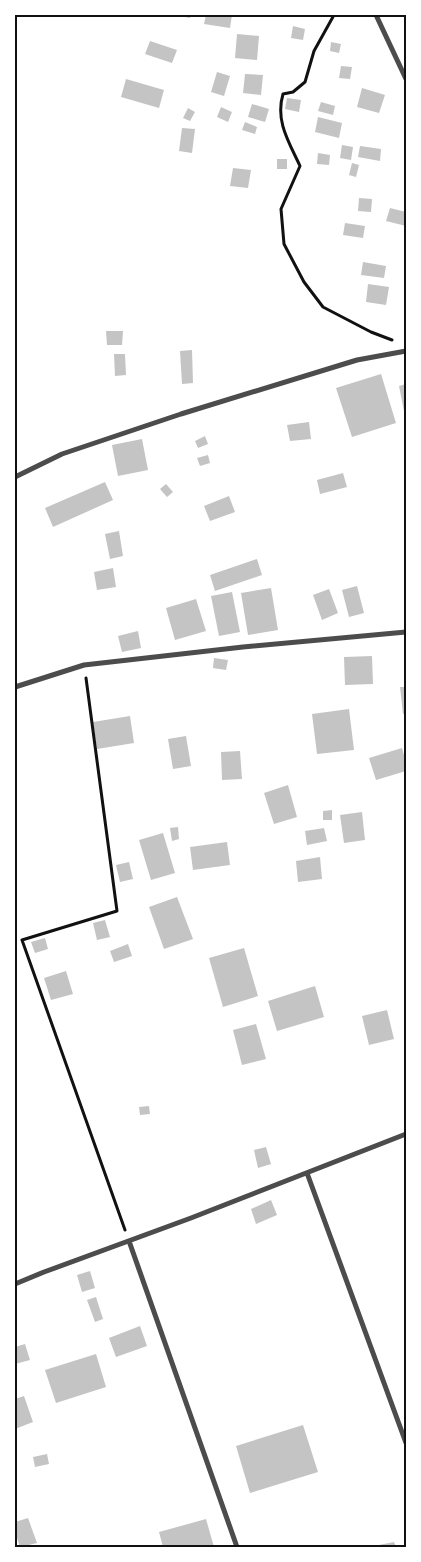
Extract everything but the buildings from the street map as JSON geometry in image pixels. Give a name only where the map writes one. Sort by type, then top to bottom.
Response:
[{"type":"street","points":[[376,15],[406,78]]},
{"type":"street","points":[[15,477],[62,454],[181,414],[357,360],[406,351]]},
{"type":"street","points":[[15,687],[84,665],[243,647],[406,632]]},
{"type":"street","points":[[15,1284],[406,1134]]},
{"type":"street","points":[[307,1173],[406,1443]]},
{"type":"street","points":[[129,1241],[237,1547]]},
{"type":"path","points":[[334,15],[314,51],[305,82],[293,92],[283,94],[280,104],[280,118],[300,166],[281,210],[284,244],[304,282],[323,307],[371,332],[397,342]]},
{"type":"path","points":[[84,665],[117,911],[22,940],[129,1241]]}]
